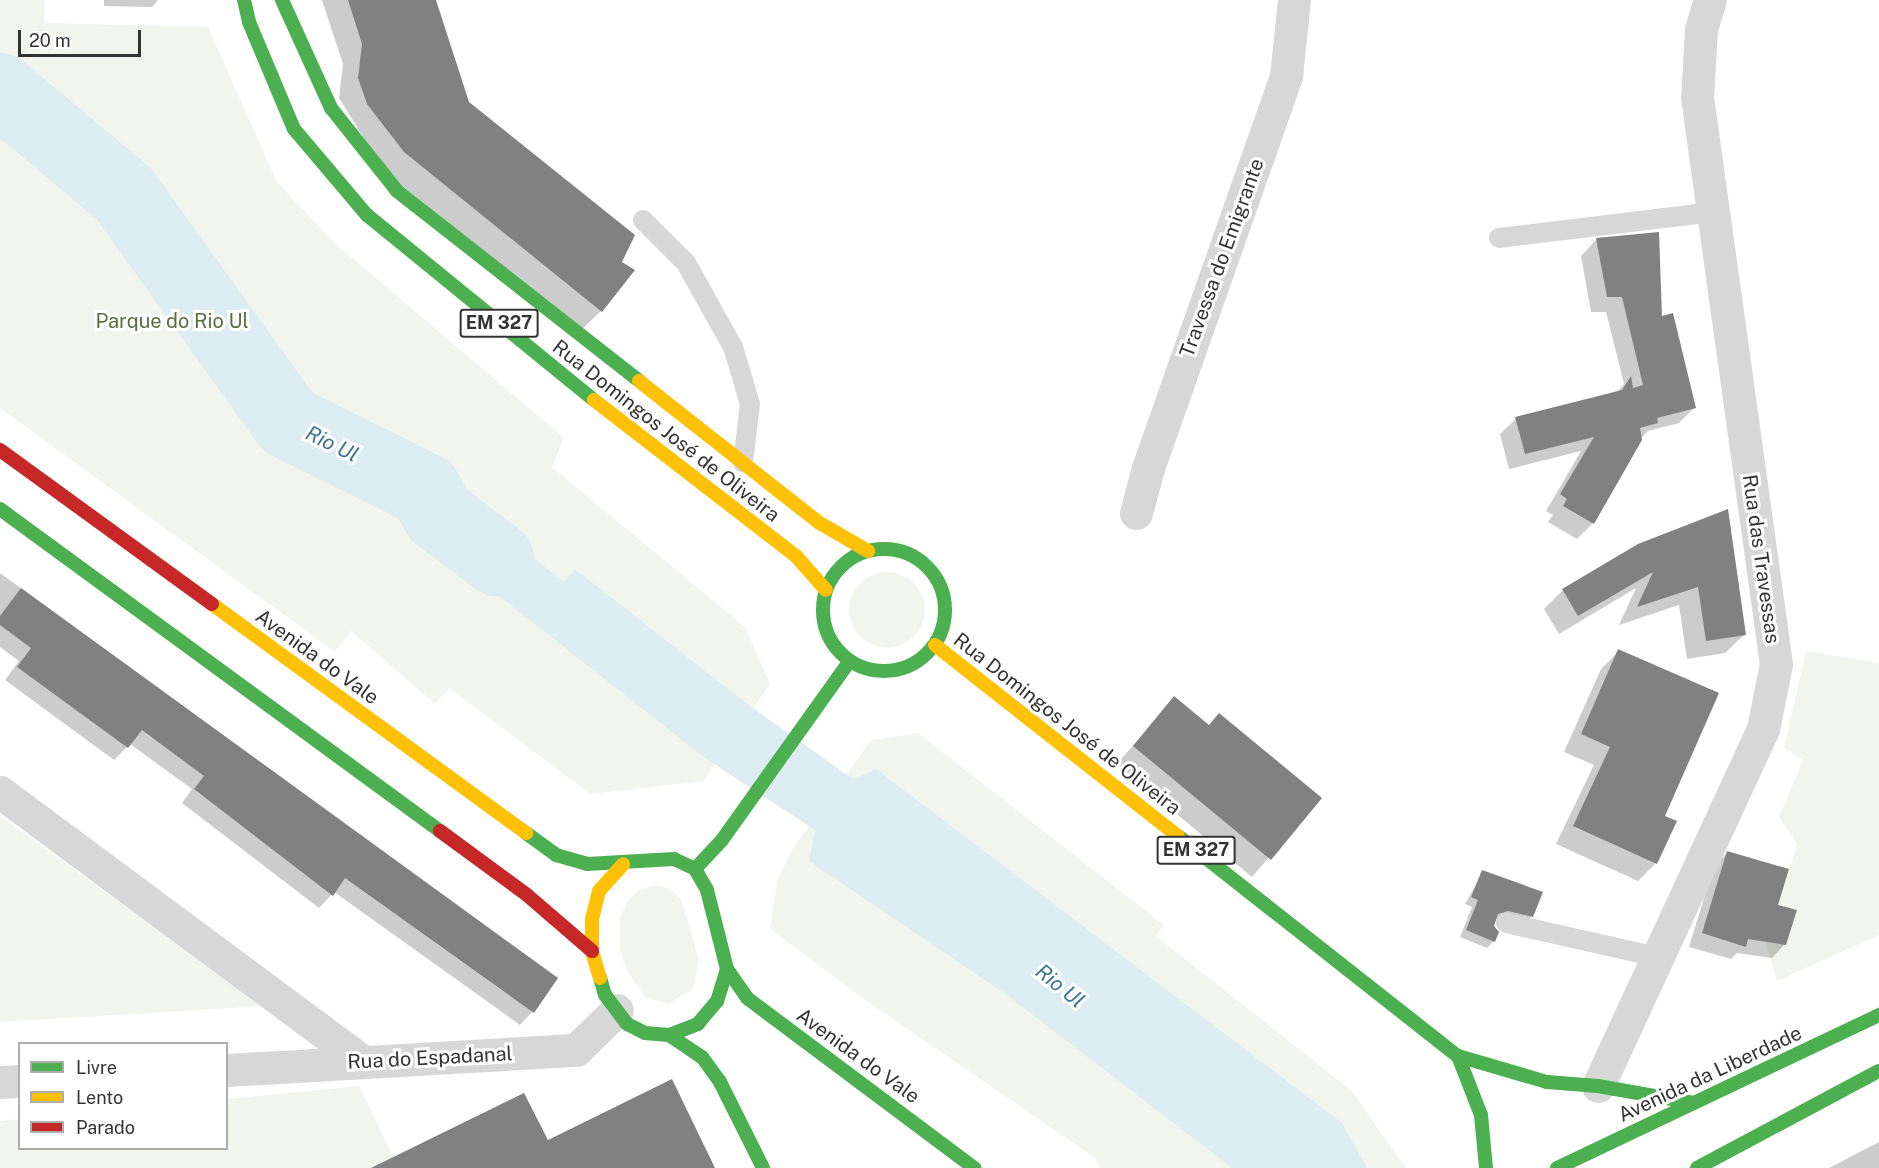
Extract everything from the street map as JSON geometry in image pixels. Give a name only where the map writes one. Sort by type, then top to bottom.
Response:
[{"type":"main road","name":"Rua Domingos José de Oliveira","points":[[244,0],[249,22],[294,129],[367,215],[667,459],[796,556],[826,590]]},
{"type":"main road","name":"Rua Domingos José de Oliveira","points":[[282,0],[331,108],[397,191],[818,522],[868,551]]},
{"type":"main road","name":"Avenida do Vale","points":[[0,450],[556,855],[587,864],[623,864],[646,858],[674,859],[695,869],[707,890],[727,969],[747,998],[974,1168]]},
{"type":"main road","points":[[0,509],[526,895],[592,951]]},
{"type":"main road","name":"Rua Domingos José de Oliveira","points":[[889,549],[909,554],[927,567],[939,583],[945,604],[944,625],[934,645],[905,668],[886,672],[849,662],[835,648],[825,630],[822,610],[826,590],[835,572],[849,559],[868,551],[889,549]]},
{"type":"main road","name":"Rua Domingos José de Oliveira","points":[[934,645],[1458,1056],[1546,1082],[1598,1086],[1694,1103]]},
{"type":"main road","points":[[695,869],[739,813],[849,662]]},
{"type":"main road","points":[[623,864],[599,891],[592,919],[592,951],[605,995],[627,1024],[645,1033],[669,1035],[698,1024],[717,1001],[727,969]]},
{"type":"main road","name":"Avenida da Liberdade","points":[[1557,1168],[1879,1015]]},
{"type":"main road","points":[[669,1035],[702,1057],[714,1074],[763,1168]]},
{"type":"main road","points":[[1458,1056],[1481,1115],[1486,1168]]},
{"type":"main road","points":[[1697,1168],[1879,1071]]},
{"type":"street","name":"Travessa do Emigrante","points":[[1136,513],[1148,468],[1286,76],[1294,0]]},
{"type":"street","name":"Rua das Travessas","points":[[1598,1086],[1762,729],[1776,664],[1697,97],[1701,29],[1710,0]]},
{"type":"street","points":[[0,792],[364,1062]]},
{"type":"street","name":"Rua do Espadanal","points":[[228,1070],[576,1050],[617,1010]]},
{"type":"street","points":[[0,1082],[18,1081]]},
{"type":"lane","points":[[1499,238],[1713,212]]},
{"type":"lane","points":[[643,220],[686,263],[733,347],[750,404],[743,463]]},
{"type":"lane","points":[[1506,923],[1658,957]]},
{"type":"green space","name":"Parque do Rio Ul","points":[[0,0],[45,0],[44,23],[208,27],[277,182],[337,245],[564,438],[552,467],[745,627],[770,684],[703,781],[590,794],[449,688],[435,704],[351,631],[335,652],[0,408]]},
{"type":"green space","points":[[887,572],[901,575],[914,583],[922,596],[925,610],[922,624],[914,637],[901,645],[887,648],[873,645],[860,637],[852,624],[849,610],[852,596],[860,583],[873,575]]},
{"type":"green space","points":[[1806,651],[1879,663],[1879,935],[1777,981],[1766,944],[1767,939],[1786,945],[1797,911],[1778,905],[1797,844],[1779,817],[1803,760],[1784,748]]},
{"type":"green space","points":[[918,733],[1164,925],[1156,936],[1352,1091],[1406,1168],[1100,1168],[1095,1158],[868,1002],[770,929],[778,878],[793,848],[871,740]]},
{"type":"green space","points":[[0,816],[264,1006],[0,1022]]},
{"type":"green space","points":[[656,885],[669,888],[681,899],[699,960],[693,989],[668,1004],[645,997],[625,968],[620,948],[620,917],[628,900],[640,889]]},
{"type":"green space","points":[[359,1086],[399,1168],[0,1168],[0,1121],[18,1119],[18,1150],[228,1150],[228,1099]]},
{"type":"water","points":[[433,479],[564,582],[575,569],[747,704],[853,779],[876,769],[1342,1123],[1367,1168],[1232,1168],[1007,995],[809,861],[815,830],[705,758],[401,519]]},
{"type":"building","points":[[348,0],[436,0],[469,102],[635,235],[622,262],[635,270],[602,312],[404,152],[367,104],[358,78],[362,44]]},
{"type":"building","points":[[1659,232],[1662,316],[1673,313],[1696,408],[1657,418],[1658,423],[1640,428],[1642,440],[1594,524],[1563,506],[1567,499],[1560,494],[1594,437],[1525,454],[1515,417],[1622,390],[1631,376],[1633,388],[1643,385],[1622,297],[1607,297],[1596,238]]},
{"type":"building","points":[[1728,509],[1746,635],[1706,641],[1698,587],[1637,607],[1653,572],[1578,616],[1562,589],[1638,544]]},
{"type":"building","points":[[21,588],[558,978],[534,1013],[345,878],[333,896],[194,789],[204,776],[142,730],[128,748],[17,667],[31,648],[0,625],[0,616]]},
{"type":"building","points":[[1618,649],[1719,693],[1665,816],[1677,821],[1657,864],[1573,826],[1610,747],[1581,734]]},
{"type":"building","points":[[1174,696],[1209,725],[1219,713],[1322,798],[1271,860],[1133,746]]},
{"type":"building","points":[[1727,851],[1789,869],[1778,905],[1797,910],[1786,945],[1748,939],[1746,947],[1702,933]]},
{"type":"building","points":[[1482,870],[1543,892],[1533,917],[1508,911],[1498,914],[1494,926],[1499,932],[1495,942],[1466,930],[1478,900],[1471,897]]},
{"type":"building","points":[[672,1079],[715,1168],[371,1168],[524,1093],[548,1140]]},
{"type":"waterway","name":"Rio Ul","points":[[0,90],[124,194],[288,422],[425,490],[439,515],[497,559]]},
{"type":"traffic: fast","points":[[244,0],[249,22],[294,129],[367,215],[594,400]]},
{"type":"traffic: fast","points":[[282,0],[331,108],[397,191],[639,381]]},
{"type":"traffic: fast","points":[[0,509],[440,831]]},
{"type":"traffic: fast","points":[[884,549],[907,554],[918,559],[927,567],[935,576],[940,587],[945,610],[940,633],[935,644],[927,653],[918,661],[907,666],[884,671],[861,666],[850,661],[841,653],[833,644],[828,633],[823,610],[828,587],[833,576],[841,567],[850,559],[861,554],[884,549]]},
{"type":"traffic: fast","points":[[695,869],[722,840],[849,662]]},
{"type":"traffic: fast","points":[[526,833],[556,855],[587,864],[674,859],[695,869],[707,890],[727,969],[717,1001],[698,1024],[669,1035],[645,1033],[627,1024],[605,995],[600,978]]},
{"type":"traffic: fast","points":[[1178,836],[1458,1056],[1547,1082],[1598,1086],[1694,1103]]},
{"type":"traffic: fast","points":[[727,969],[747,998],[974,1168]]},
{"type":"traffic: fast","points":[[1557,1168],[1879,1015]]},
{"type":"traffic: fast","points":[[669,1035],[702,1057],[720,1082],[763,1168]]},
{"type":"traffic: fast","points":[[1458,1056],[1481,1115],[1486,1168]]},
{"type":"traffic: fast","points":[[1697,1168],[1879,1071]]},
{"type":"traffic: slow","points":[[639,381],[818,522],[868,551]]},
{"type":"traffic: slow","points":[[594,400],[796,556],[826,590]]},
{"type":"traffic: slow","points":[[212,604],[526,833]]},
{"type":"traffic: slow","points":[[935,645],[1178,836]]},
{"type":"traffic: slow","points":[[600,978],[592,951],[592,919],[599,891],[623,864]]},
{"type":"traffic: jam","points":[[0,450],[212,604]]},
{"type":"traffic: jam","points":[[440,831],[527,895],[592,951]]}]
